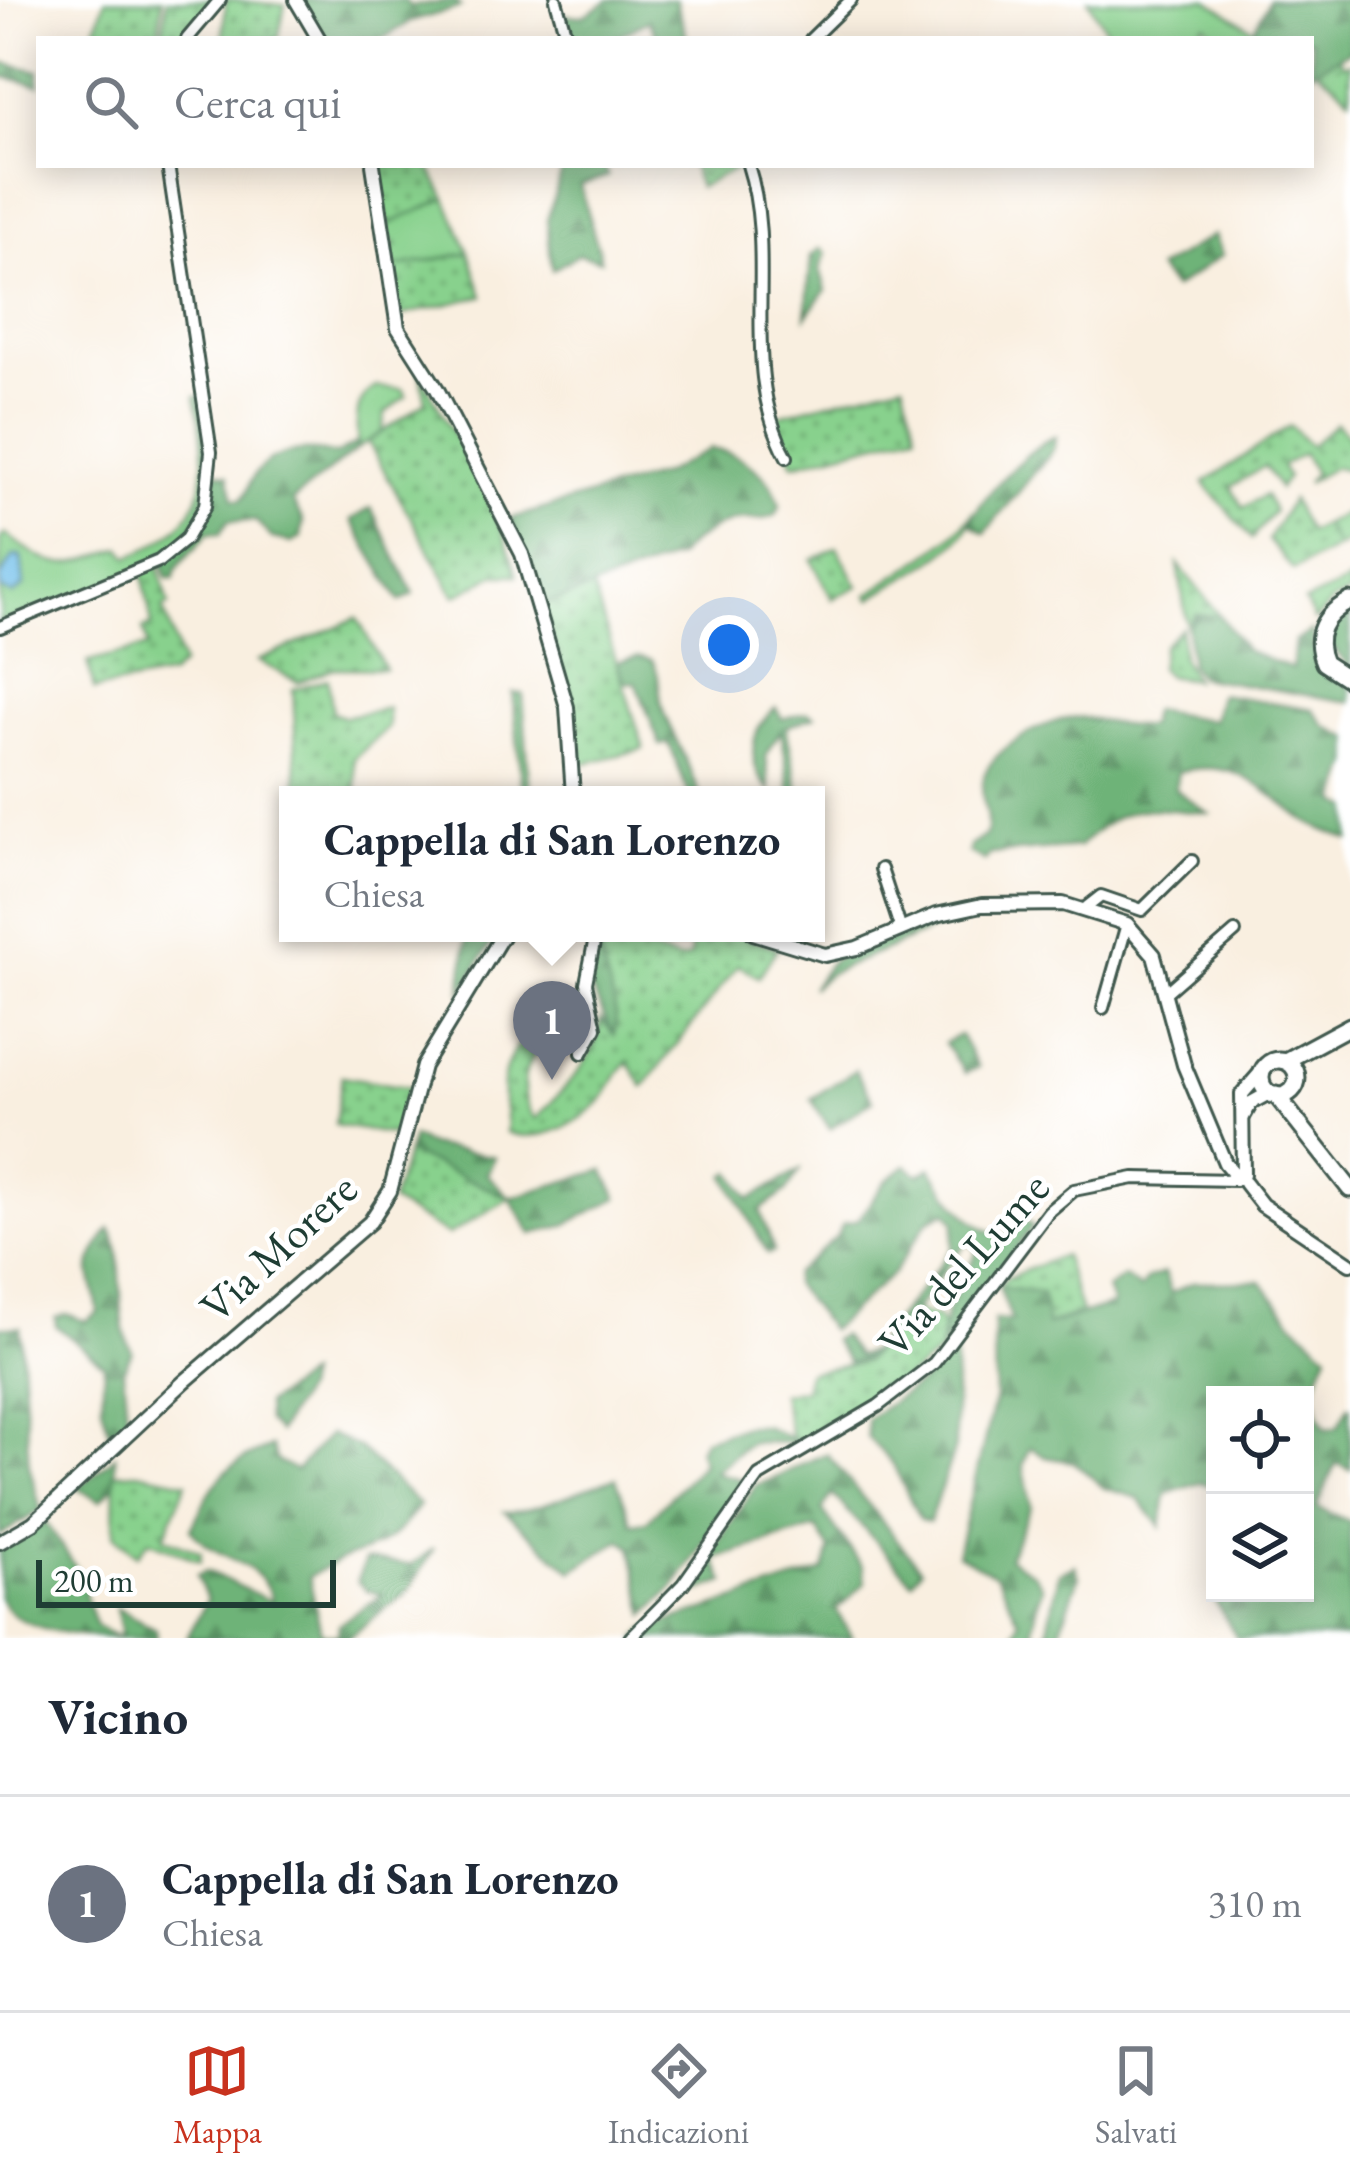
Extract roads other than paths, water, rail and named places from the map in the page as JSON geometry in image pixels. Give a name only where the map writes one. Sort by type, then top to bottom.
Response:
[{"type":"main road","points":[[1350,601],[1325,619],[1319,641],[1324,663],[1350,680]]},
{"type":"main road","points":[[1272,1094],[1313,1048],[1350,1026]]},
{"type":"main road","points":[[1292,1074],[1264,1070],[1262,1083],[1350,1189]]},
{"type":"main road","points":[[1292,1074],[1302,1130]]},
{"type":"street","points":[[190,36],[220,0]]},
{"type":"street","points":[[296,0],[317,36]]},
{"type":"street","points":[[556,0],[566,36]]},
{"type":"street","points":[[814,36],[851,0]]},
{"type":"street","points":[[0,627],[159,561],[187,539],[206,506],[211,452],[168,168]]},
{"type":"street","points":[[373,168],[397,325],[437,389],[525,564],[567,707],[572,786]]},
{"type":"street","points":[[749,168],[762,227],[761,377],[769,417],[787,457]]},
{"type":"street","points":[[1087,907],[1101,896],[1142,910],[1192,860]]},
{"type":"street","points":[[881,868],[901,930]]},
{"type":"street","points":[[782,942],[825,955],[982,905],[1087,907],[1127,924],[1154,955],[1207,1124],[1227,1167],[1262,1205],[1350,1264]]},
{"type":"street","points":[[1103,1008],[1127,924]]},
{"type":"street","points":[[1165,993],[1235,932]]},
{"type":"street","name":"Via Morere","points":[[0,1542],[33,1523],[184,1382],[370,1222],[390,1191],[423,1066],[499,942]]},
{"type":"street","points":[[582,1053],[596,1028],[586,983],[594,942]]},
{"type":"street","points":[[1240,1179],[1246,1086],[1264,1070]]},
{"type":"street","points":[[1242,1118],[1251,1102],[1272,1094]]},
{"type":"street","name":"Via del Lume","points":[[630,1638],[683,1584],[759,1476],[878,1406],[934,1363],[1049,1211],[1074,1190],[1134,1178],[1240,1179]]},
{"type":"water","points":[[14,556],[21,556],[24,586],[13,595],[0,589],[0,578]]},
{"type":"place","name":"Cappella di San Lorenzo","points":[[552,1080]]}]
